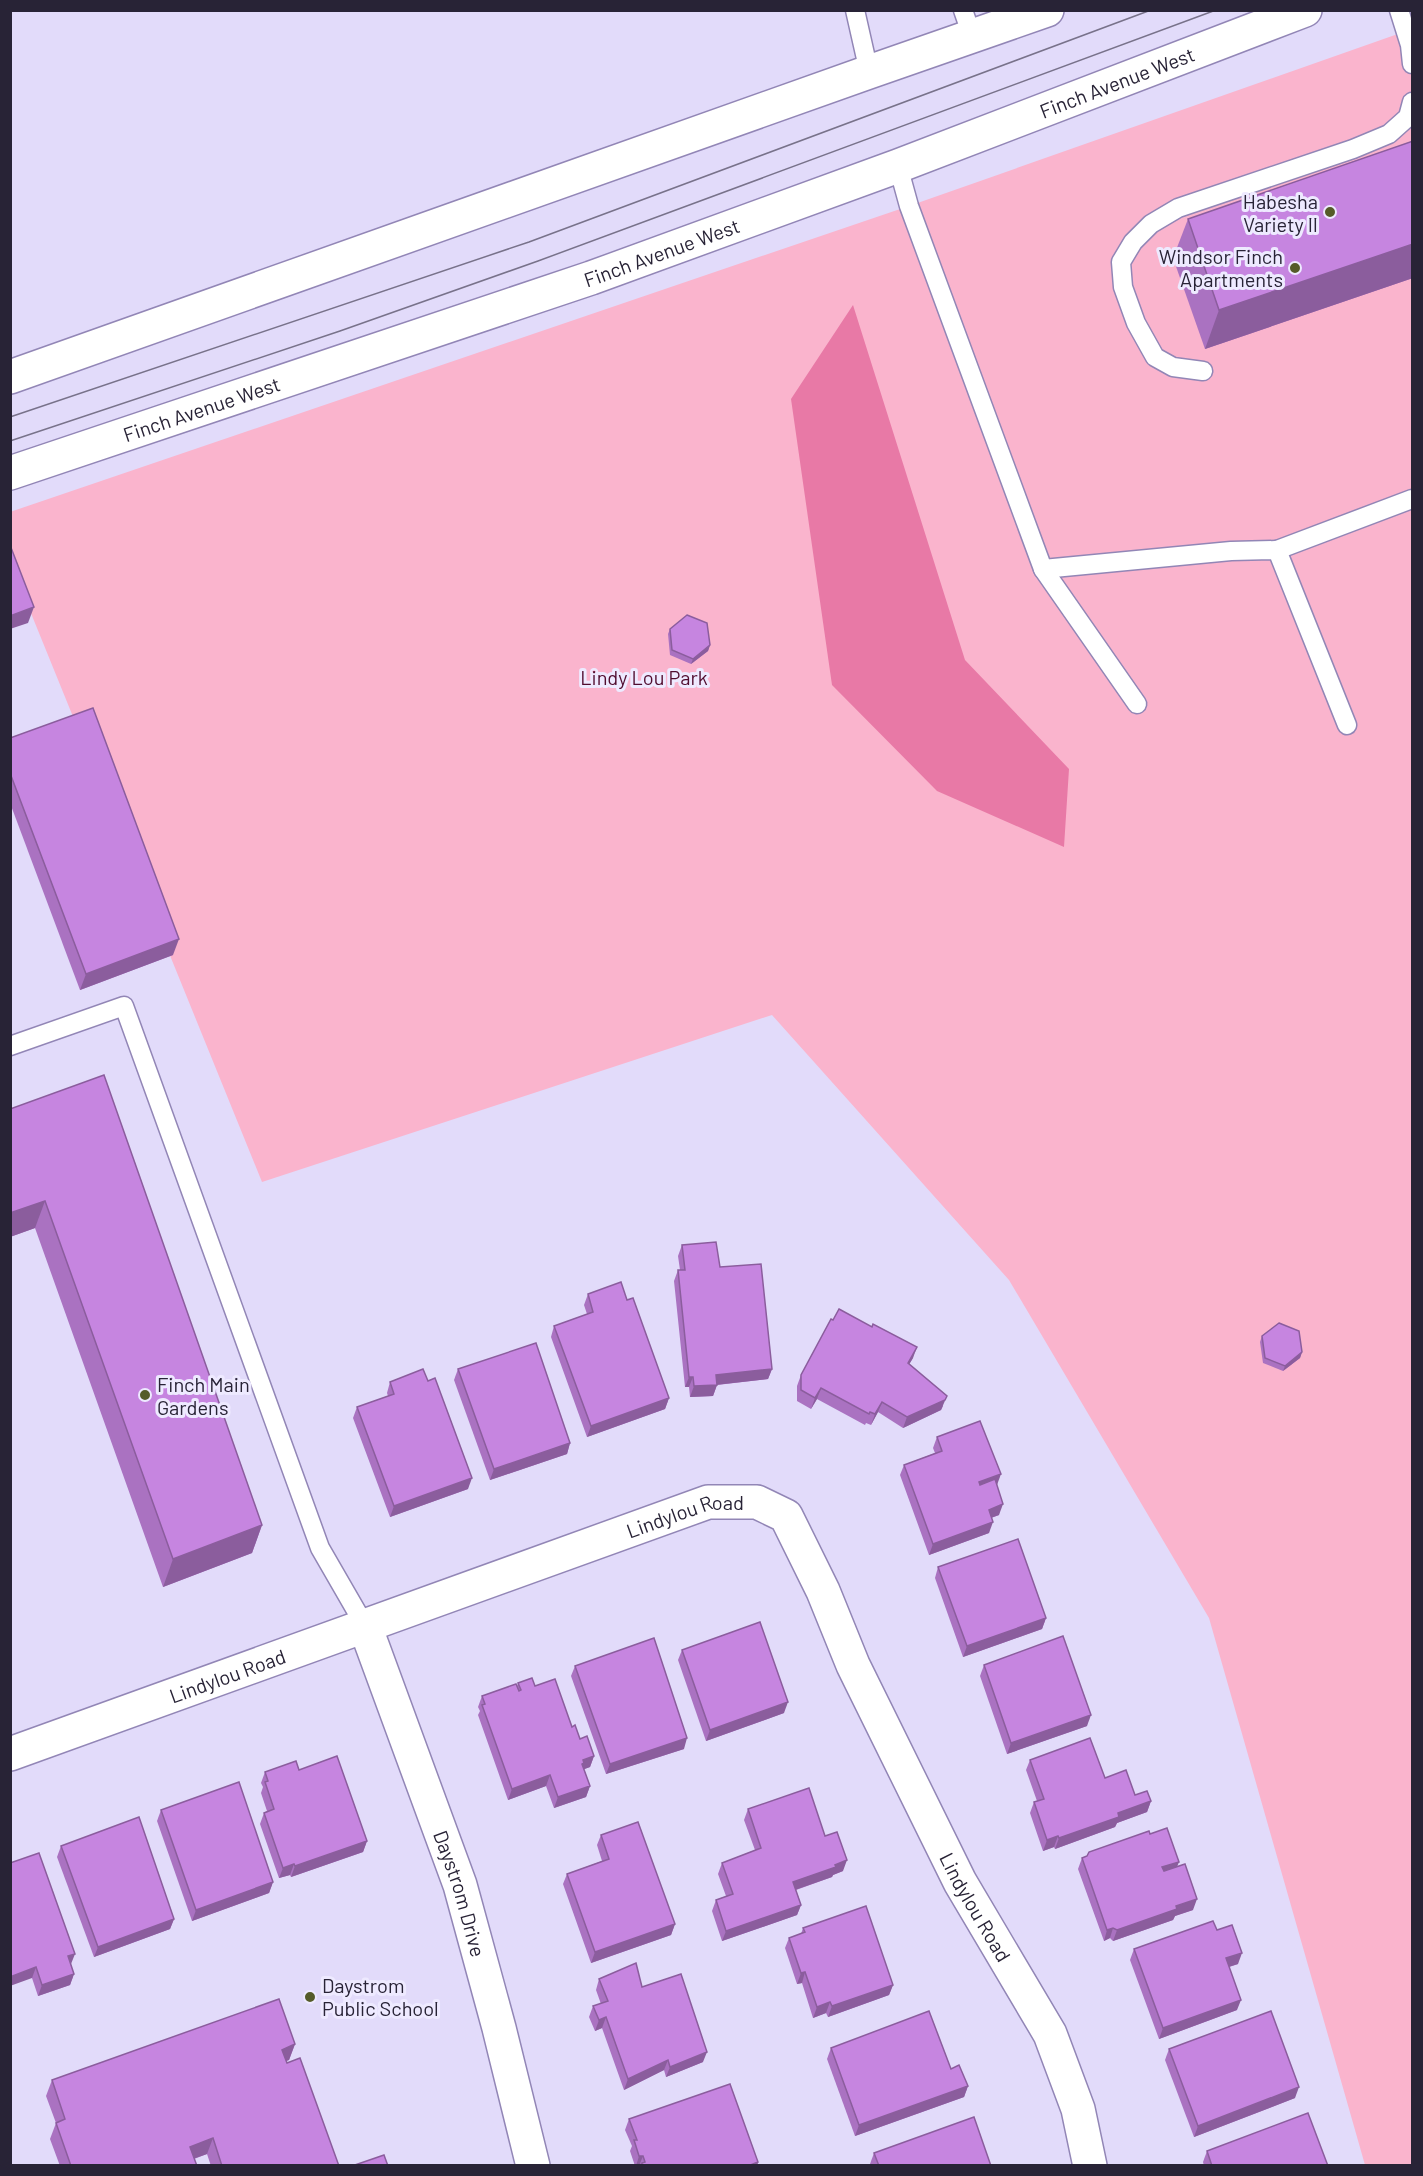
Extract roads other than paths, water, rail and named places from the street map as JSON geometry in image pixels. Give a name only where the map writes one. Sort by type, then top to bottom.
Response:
[{"type":"main road","points":[[10,377],[869,72],[968,23],[1047,10]]},
{"type":"main road","name":"Finch Avenue West","points":[[10,473],[591,278],[898,166],[1305,10]]},
{"type":"main road","name":"Lindylou Road","points":[[10,1754],[708,1502],[757,1502],[786,1516],[823,1591],[853,1665],[960,1882],[1050,2034],[1078,2109],[1090,2166]]},
{"type":"main road","name":"Daystrom Drive","points":[[365,1626],[460,1885],[499,2028],[532,2166]]},
{"type":"lane","points":[[855,10],[869,72]]},
{"type":"lane","points":[[1399,10],[1410,45],[1413,64]]},
{"type":"lane","points":[[1203,371],[1173,367],[1155,357],[1136,323],[1123,287],[1121,262],[1132,242],[1151,224],[1178,208],[1353,149],[1389,134],[1408,117],[1413,102]]},
{"type":"lane","points":[[898,166],[909,206],[1042,569],[1137,704]]},
{"type":"lane","points":[[1042,569],[1231,551],[1277,550],[1413,500]]},
{"type":"lane","points":[[1277,550],[1347,725]]},
{"type":"lane","points":[[11,1043],[124,1006],[320,1548],[365,1626]]},
{"type":"tram line","points":[[10,417],[529,242],[1151,10]]},
{"type":"tram line","points":[[10,441],[340,331],[538,261],[1216,10]]},
{"type":"place","name":"Habesha Variety II","points":[[1330,212]]},
{"type":"place","name":"Windsor Finch Apartments","points":[[1295,268]]},
{"type":"place","name":"Finch Main Gardens","points":[[145,1395]]},
{"type":"place","name":"Daystrom Public School","points":[[310,1997]]},
{"type":"park label","name":"Lindy Lou Park","points":[[644,677]]}]
